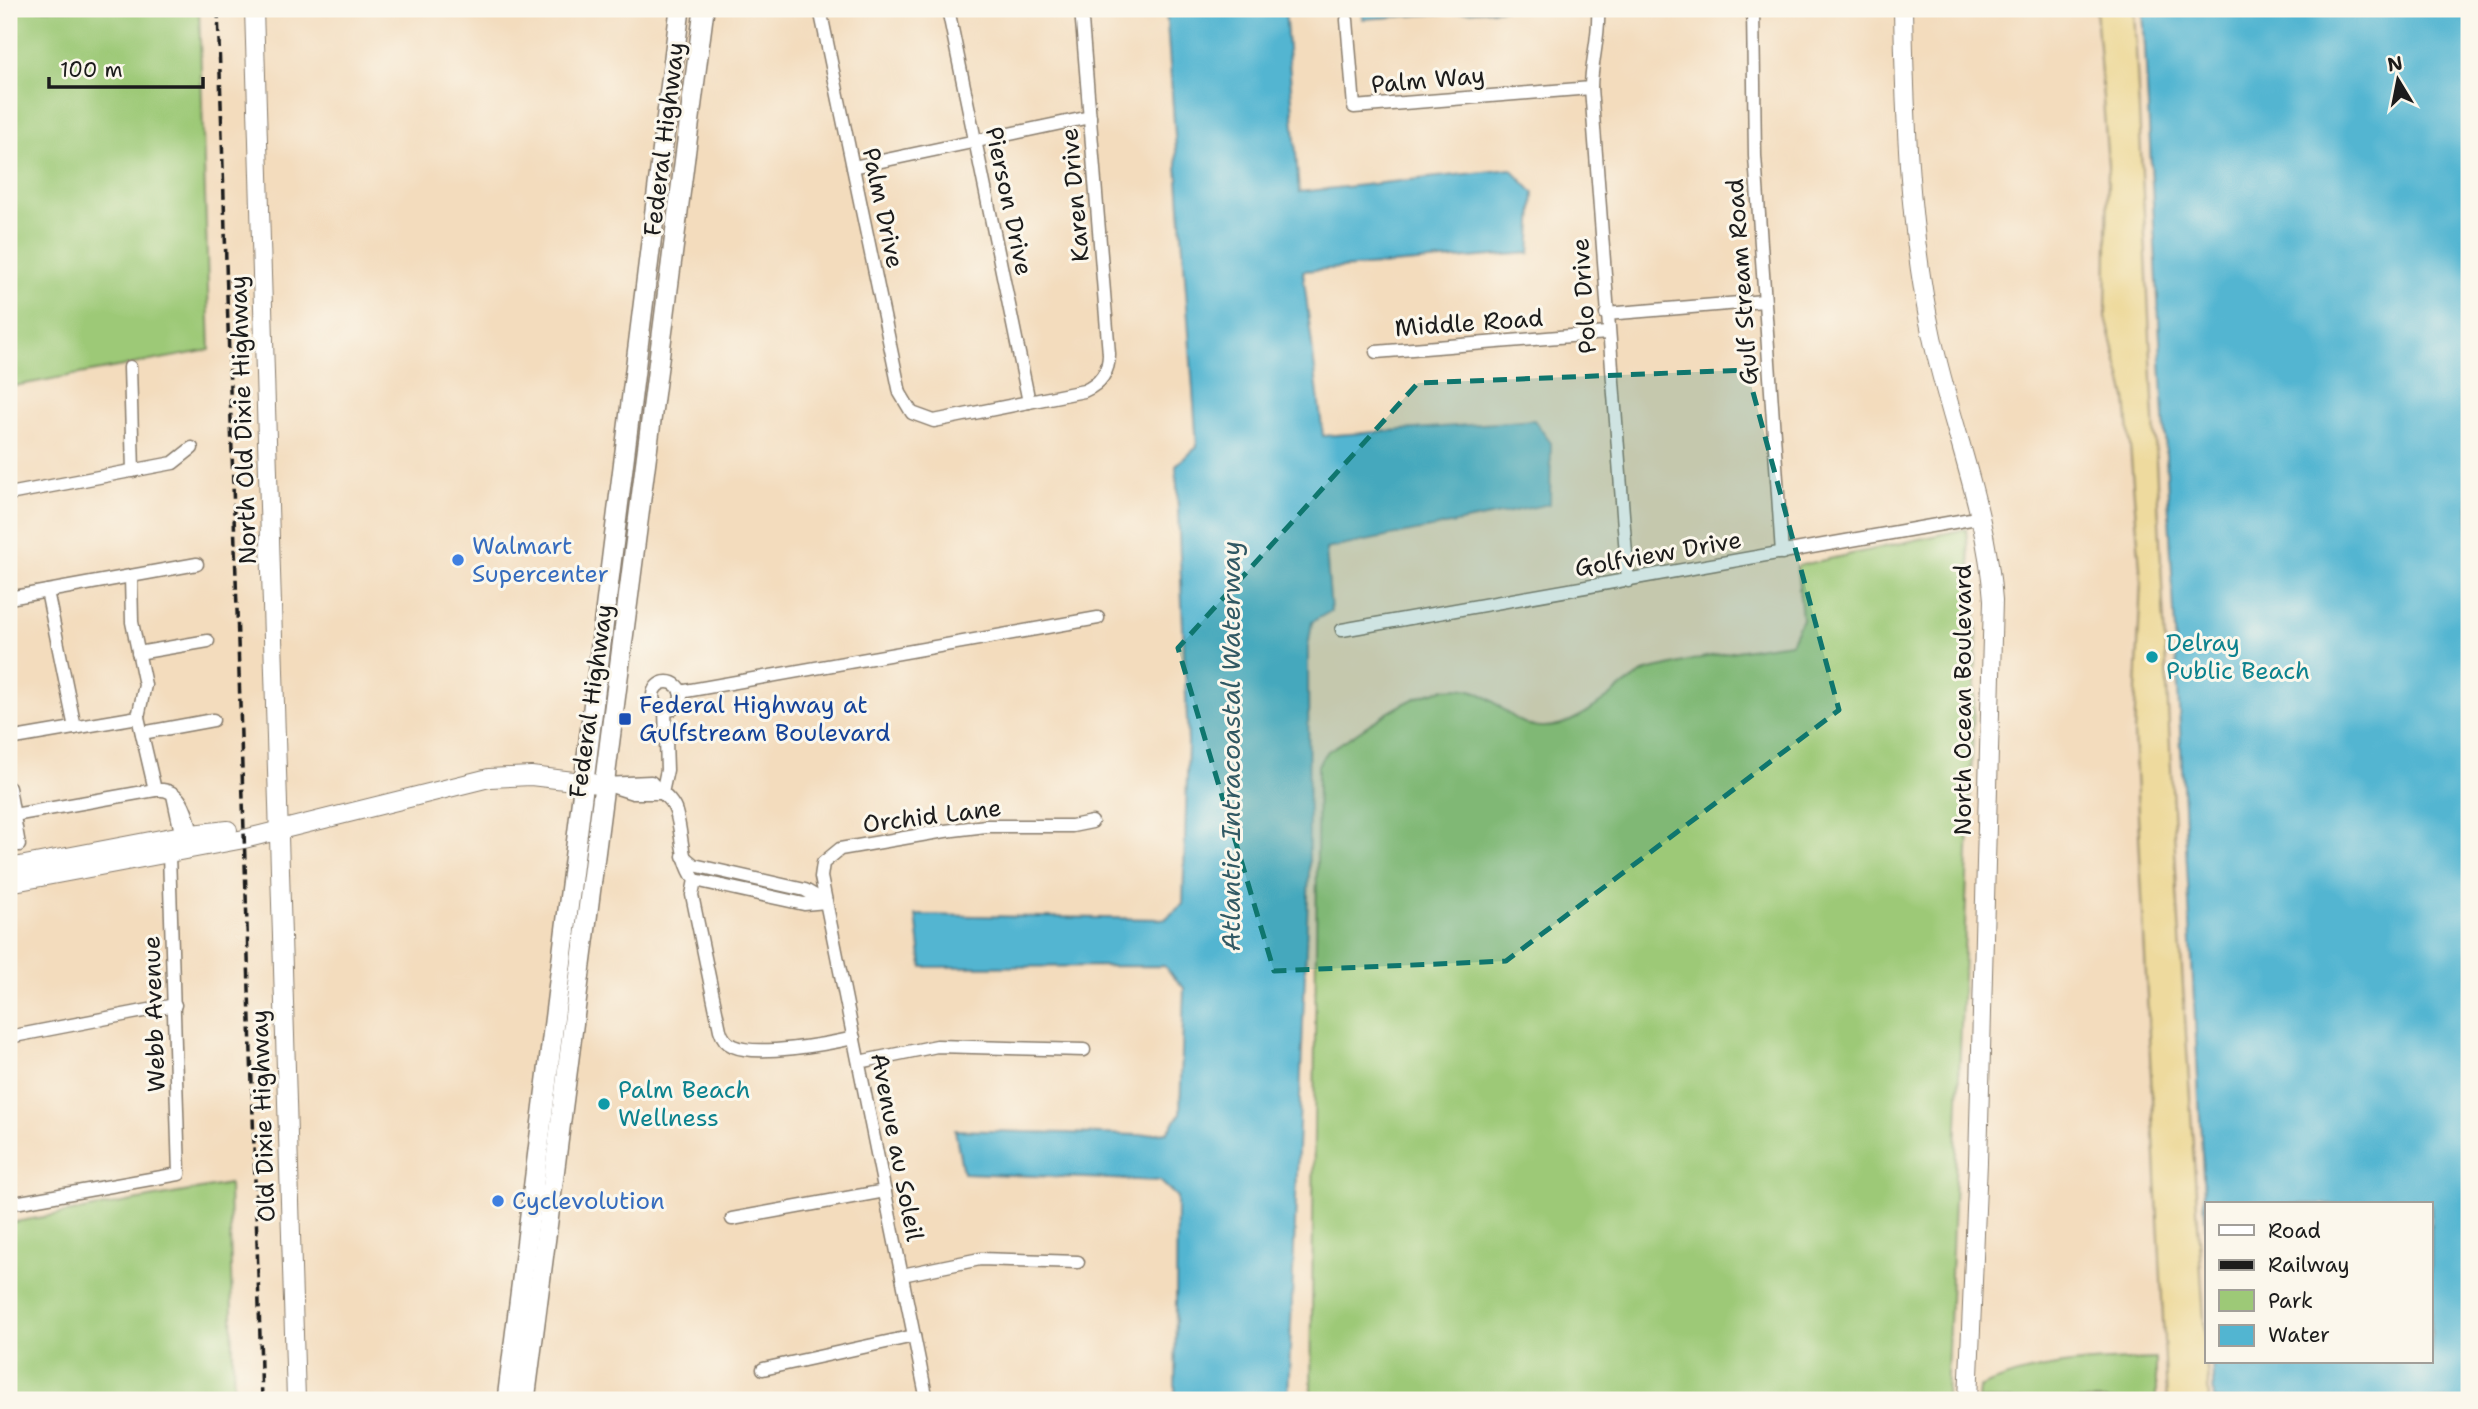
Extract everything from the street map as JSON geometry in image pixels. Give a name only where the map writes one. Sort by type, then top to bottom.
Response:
[{"type":"main road","name":"Federal Highway","points":[[526,1400],[560,1134],[595,783],[622,466],[680,9]]},
{"type":"main road","name":"Federal Highway","points":[[507,1400],[546,1091],[649,456],[704,9]]},
{"type":"main road","points":[[660,165],[669,174],[673,193],[659,315],[663,337]]},
{"type":"main road","points":[[638,337],[643,366],[635,442],[640,451],[649,456]]},
{"type":"main road","points":[[622,466],[636,478],[642,503]]},
{"type":"main road","points":[[546,1091],[552,1119],[560,1134]]},
{"type":"main road","points":[[540,1141],[547,1149],[555,1168]]},
{"type":"street","name":"North Old Dixie Highway","points":[[254,9],[271,519],[273,676],[280,830]]},
{"type":"street","name":"Palm Drive","points":[[820,9],[900,393],[912,413],[934,421],[1029,402]]},
{"type":"street","name":"Pierson Drive","points":[[948,9],[1029,402]]},
{"type":"street","name":"Karen Drive","points":[[1029,402],[1084,391],[1103,377],[1109,354],[1081,9]]},
{"type":"street","name":"Polo Drive","points":[[1598,9],[1599,33],[1591,71],[1591,88],[1607,334],[1628,581]]},
{"type":"street","name":"Gulf Stream Road","points":[[1754,9],[1755,156],[1782,553]]},
{"type":"street","name":"North Ocean Boulevard","points":[[1903,9],[1908,136],[1922,279],[1943,387],[1982,517],[1993,600],[1978,1162],[1968,1400]]},
{"type":"street","name":"Palm Way","points":[[1347,20],[1354,107],[1591,88]]},
{"type":"street","points":[[853,167],[1090,117]]},
{"type":"street","points":[[1606,314],[1764,301]]},
{"type":"street","name":"Middle Road","points":[[1376,352],[1607,334]]},
{"type":"street","points":[[130,368],[133,471]]},
{"type":"street","points":[[9,494],[173,463],[192,448]]},
{"type":"street","name":"Golfview Drive","points":[[1342,629],[1982,517]]},
{"type":"street","points":[[9,598],[197,564]]},
{"type":"street","points":[[14,815],[155,790],[138,717],[145,685],[132,622],[131,576]]},
{"type":"street","points":[[47,591],[75,728]]},
{"type":"street","points":[[680,692],[1098,618]]},
{"type":"street","points":[[138,653],[208,641]]},
{"type":"street","points":[[665,710],[654,702],[655,688],[663,682],[671,683],[680,692]]},
{"type":"street","points":[[665,710],[678,704],[680,692]]},
{"type":"street","points":[[662,793],[667,770],[665,710]]},
{"type":"street","points":[[9,739],[138,717]]},
{"type":"street","points":[[142,733],[213,720]]},
{"type":"street","points":[[9,868],[280,830],[489,778],[531,776],[595,783],[651,782],[676,811],[683,856],[695,880],[692,895],[720,1030],[727,1042],[741,1048],[807,1048],[854,1038]]},
{"type":"street","points":[[9,788],[19,845]]},
{"type":"street","name":"Webb Avenue","points":[[9,1204],[179,1174],[175,1005],[185,844],[184,804],[173,794],[162,789],[155,790]]},
{"type":"street","name":"Orchid Lane","points":[[826,902],[821,870],[827,857],[840,849],[986,826],[1072,826],[1092,822]]},
{"type":"street","name":"Old Dixie Highway","points":[[280,830],[296,1400]]},
{"type":"street","points":[[9,883],[185,844]]},
{"type":"street","points":[[683,856],[694,865],[805,890],[826,902]]},
{"type":"street","points":[[695,880],[804,904],[826,902]]},
{"type":"street","name":"Avenue au Soleil","points":[[826,902],[927,1400]]},
{"type":"street","points":[[9,1037],[175,1005]]},
{"type":"street","points":[[859,1062],[937,1046],[1084,1050]]},
{"type":"street","points":[[732,1219],[885,1191]]},
{"type":"street","points":[[902,1275],[980,1259],[1078,1262]]},
{"type":"street","points":[[763,1369],[914,1336]]},
{"type":"highlighted area","points":[[1747,370],[1839,710],[1506,961],[1274,971],[1178,648],[1418,383]]},
{"type":"green space","points":[[9,9],[199,9],[210,350],[9,387]]},
{"type":"green space","points":[[1966,529],[1977,628],[1946,1400],[1311,1400],[1318,765],[1328,751],[1400,706],[1440,690],[1459,688],[1477,692],[1524,723],[1542,727],[1556,726],[1583,714],[1649,671],[1719,654],[1791,643],[1802,619],[1797,566]]},
{"type":"green space","points":[[229,1184],[234,1400],[9,1400],[9,1223]]},
{"type":"green space","points":[[2156,1359],[2156,1400],[1978,1400],[1979,1388],[2022,1373],[2066,1364]]},
{"type":"sand","name":"Delray Public Beach","points":[[2096,9],[2134,9],[2177,890],[2209,1400],[2167,1400],[2134,734],[2141,580],[2126,398],[2106,317],[2108,165]]},
{"type":"water","name":"Atlantic Intracoastal Waterway","points":[[1166,9],[1285,9],[1299,192],[1511,169],[1534,193],[1530,253],[1303,271],[1323,436],[1534,420],[1551,443],[1550,504],[1326,549],[1331,611],[1312,622],[1308,648],[1309,873],[1288,1400],[1175,1400],[1177,1197],[1160,1181],[963,1173],[955,1130],[1140,1135],[1167,1132],[1180,1114],[1184,988],[1164,966],[922,967],[916,915],[1165,919],[1183,904],[1188,743],[1176,465],[1197,447]]},
{"type":"water","points":[[1362,9],[1505,9],[1363,19]]},
{"type":"water","points":[[2143,9],[2469,9],[2469,1400],[2214,1400],[2212,1364],[2432,1364],[2432,1202],[2205,1202],[2205,1215]]},
{"type":"railway","points":[[218,9],[262,1400]]},
{"type":"place","name":"Walmart Supercenter","points":[[458,560]]},
{"type":"place","name":"Delray Public Beach","points":[[2152,657]]},
{"type":"place","name":"Federal Highway at Gulfstream Boulevard","points":[[625,719]]},
{"type":"place","name":"Palm Beach Wellness","points":[[604,1104]]},
{"type":"place","name":"Cyclevolution","points":[[498,1201]]}]
